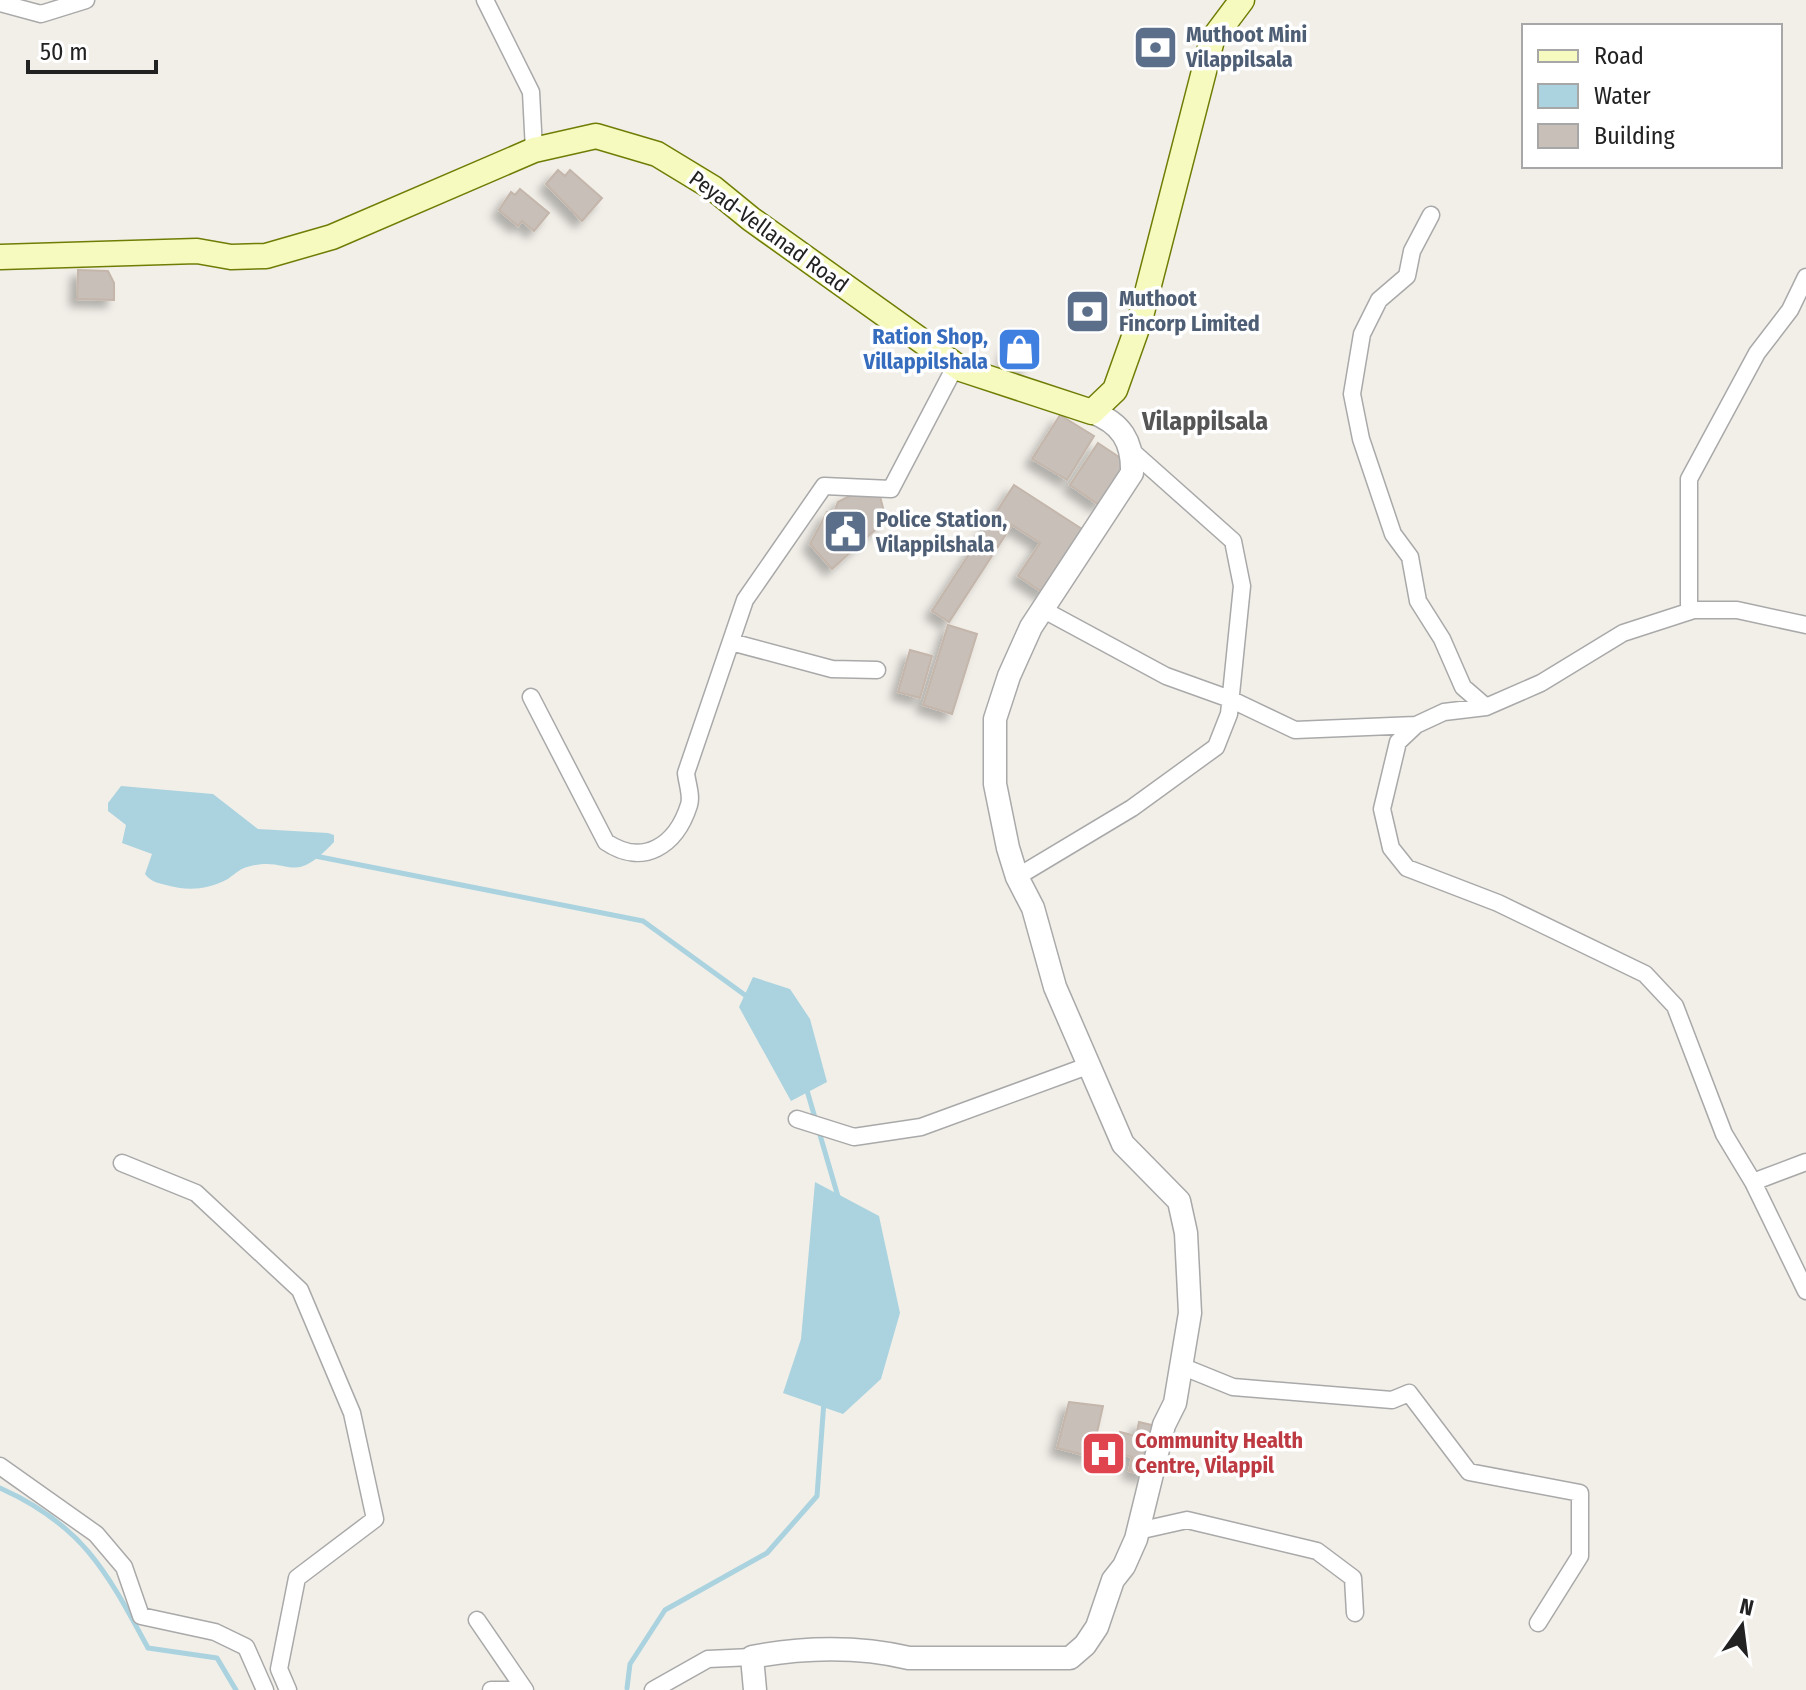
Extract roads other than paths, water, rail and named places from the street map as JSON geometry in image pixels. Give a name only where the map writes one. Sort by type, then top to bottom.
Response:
[{"type":"main road","points":[[1092,412],[1115,390],[1140,320],[1212,40],[1242,0]]},
{"type":"main road","name":"Peyad-Vellanad Road","points":[[0,257],[169,251],[231,257],[266,256],[332,237],[534,150],[596,136],[657,154],[713,188],[751,219],[956,365],[1092,412]]},
{"type":"street","points":[[0,3],[41,14],[86,0]]},
{"type":"street","points":[[485,0],[531,92],[534,150]]},
{"type":"street","points":[[1431,215],[1412,251],[1407,276],[1379,300],[1362,334],[1352,394],[1363,445],[1393,534],[1410,557],[1418,601],[1453,662],[1463,687],[1486,707]]},
{"type":"street","points":[[1689,605],[1689,479],[1757,353],[1790,310],[1806,277]]},
{"type":"street","points":[[531,697],[606,842],[623,854],[656,851],[673,836],[690,803],[686,773],[745,600],[759,576],[824,486],[891,489],[956,365]]},
{"type":"street","points":[[1017,877],[1132,808],[1216,747],[1229,714],[1242,586],[1233,541],[1133,452],[1123,432],[1112,420],[1092,412]]},
{"type":"street","points":[[653,1690],[708,1659],[830,1649],[887,1653],[909,1658],[1070,1658],[1085,1645],[1097,1627],[1113,1580],[1124,1566],[1138,1531],[1164,1425],[1175,1403],[1190,1313],[1186,1233],[1179,1201],[1123,1144],[1055,987],[1033,908],[1017,877],[995,784],[995,719],[1009,676],[1042,609],[1132,473],[1133,452]]},
{"type":"street","points":[[1042,609],[1166,676],[1230,699],[1295,730],[1416,725]]},
{"type":"street","points":[[1806,625],[1737,610],[1694,610],[1623,633],[1541,683],[1486,707],[1444,712],[1416,725],[1398,742],[1382,809],[1391,848],[1407,868],[1498,903],[1645,974],[1675,1006],[1724,1134],[1753,1182],[1806,1291]]},
{"type":"street","points":[[731,642],[832,669],[877,670]]},
{"type":"street","points":[[797,1119],[854,1137],[921,1127],[1090,1065]]},
{"type":"street","points":[[1753,1182],[1806,1162]]},
{"type":"street","points":[[122,1163],[196,1193],[300,1290],[352,1413],[375,1519],[297,1578],[279,1669],[288,1690]]},
{"type":"street","points":[[1181,1366],[1233,1387],[1392,1400],[1409,1393],[1469,1472],[1580,1493],[1580,1556],[1538,1623]]},
{"type":"street","points":[[0,1466],[96,1534],[124,1567],[131,1595],[141,1616],[215,1632],[246,1647],[265,1690]]},
{"type":"street","points":[[1138,1531],[1187,1520],[1317,1551],[1353,1578],[1355,1613]]},
{"type":"street","points":[[477,1620],[525,1690]]},
{"type":"street","points":[[752,1657],[755,1690]]},
{"type":"street","points":[[491,1690],[511,1690]]},
{"type":"water","points":[[121,786],[213,794],[258,829],[328,833],[334,835],[334,842],[308,864],[299,867],[262,864],[247,867],[219,883],[196,888],[160,884],[145,874],[152,854],[122,843],[126,825],[108,811],[108,803]]},
{"type":"water","points":[[753,977],[790,989],[810,1019],[827,1082],[791,1101],[739,1007]]},
{"type":"water","points":[[815,1182],[879,1216],[900,1313],[881,1379],[843,1414],[783,1393],[801,1339]]},
{"type":"waterway","points":[[315,856],[643,921],[749,998]]},
{"type":"waterway","points":[[806,1087],[839,1200]]},
{"type":"waterway","points":[[627,1688],[630,1664],[665,1610],[767,1553],[817,1496],[824,1401]]},
{"type":"waterway","points":[[0,1488],[52,1518],[90,1553],[148,1648],[217,1658],[236,1690]]},
{"type":"place","name":"Muthoot Mini Vilappilsala","points":[[1155,47]]},
{"type":"place","name":"Muthoot Fincorp Limited","points":[[1088,311]]},
{"type":"place","name":"Ration Shop, Villappilshala","points":[[1019,349]]},
{"type":"place","name":"Police Station, Vilappilshala","points":[[845,532]]},
{"type":"place","name":"Community Health Centre, Vilappil","points":[[1104,1453]]},
{"type":"district","name":"Vilappilsala","points":[[1205,421]]}]
